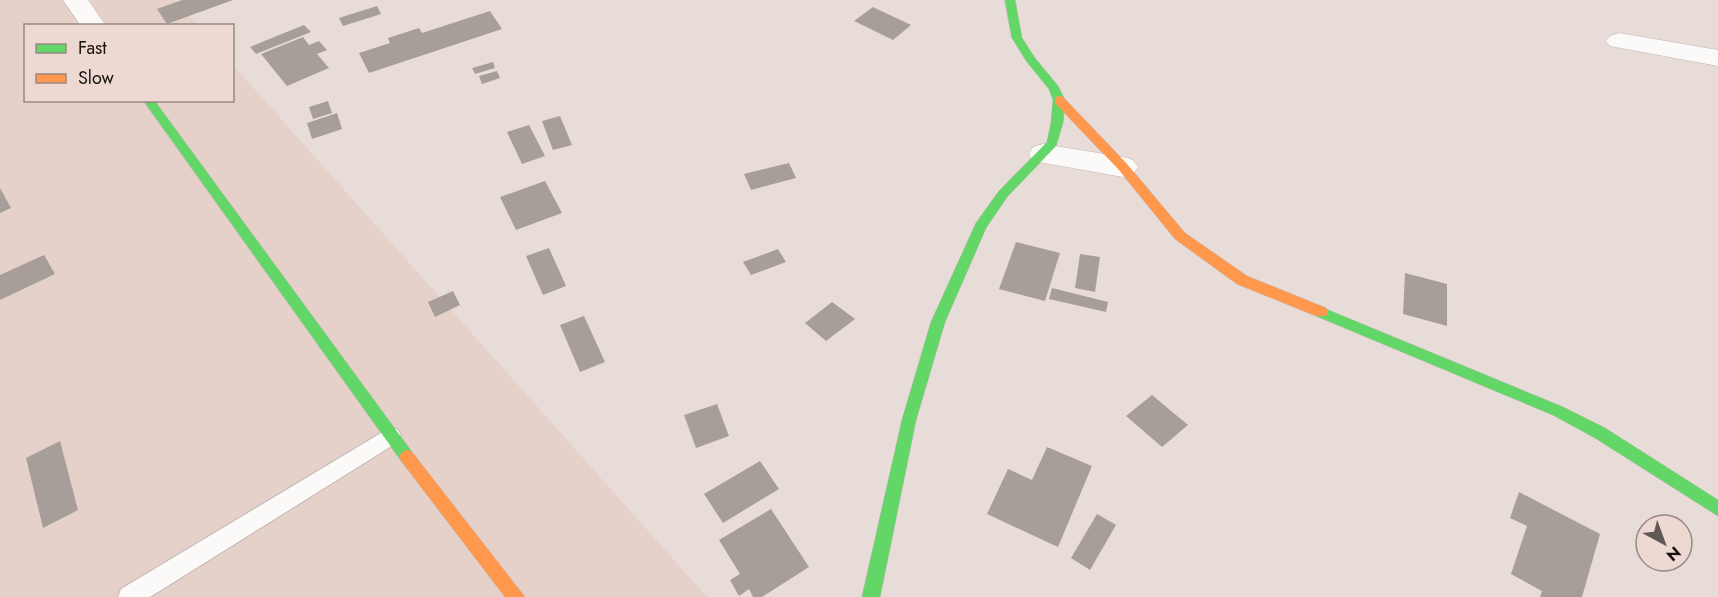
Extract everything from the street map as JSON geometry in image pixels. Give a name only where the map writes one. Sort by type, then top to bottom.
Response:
[{"type":"street","points":[[75,0],[93,24]]},
{"type":"street","points":[[1010,0],[1017,38],[1030,60],[1054,88],[1059,100],[1122,166],[1180,236],[1242,280],[1558,411],[1600,433],[1718,509]]},
{"type":"street","points":[[1619,41],[1718,58]]},
{"type":"street","points":[[871,597],[909,420],[938,322],[980,226],[1003,194],[1052,143],[1058,123],[1059,100]]},
{"type":"street","points":[[149,102],[391,436],[516,597]]},
{"type":"street","points":[[1043,154],[1122,166]]},
{"type":"lane","points":[[129,597],[391,436]]},
{"type":"shaded area","points":[[0,0],[175,0],[197,24],[24,24],[24,102],[234,102],[234,66],[707,597],[0,597]]},
{"type":"building","points":[[182,0],[233,0],[167,24],[157,9]]},
{"type":"building","points":[[377,6],[381,14],[343,26],[339,18]]},
{"type":"building","points":[[873,7],[911,25],[893,40],[854,21]]},
{"type":"building","points":[[490,11],[502,29],[369,73],[359,53],[390,43],[388,38],[419,28],[422,33]]},
{"type":"building","points":[[304,25],[311,32],[256,54],[250,47]]},
{"type":"building","points":[[303,37],[309,45],[319,41],[327,50],[317,54],[329,68],[287,86],[261,54]]},
{"type":"building","points":[[493,62],[495,68],[475,74],[472,68]]},
{"type":"building","points":[[497,71],[500,78],[482,84],[479,76]]},
{"type":"building","points":[[328,101],[332,113],[313,119],[309,107]]},
{"type":"building","points":[[337,113],[342,129],[312,139],[307,123]]},
{"type":"building","points":[[560,116],[572,145],[553,150],[542,121]]},
{"type":"building","points":[[529,125],[545,156],[522,164],[507,132]]},
{"type":"building","points":[[789,163],[796,178],[751,190],[744,174]]},
{"type":"building","points":[[545,181],[562,213],[516,230],[500,197]]},
{"type":"building","points":[[0,188],[11,208],[0,213]]},
{"type":"building","points":[[1016,242],[1060,253],[1045,301],[999,289]]},
{"type":"building","points":[[549,248],[566,286],[543,295],[526,256]]},
{"type":"building","points":[[778,249],[786,262],[751,275],[743,262]]},
{"type":"building","points":[[1080,254],[1100,257],[1095,292],[1075,288]]},
{"type":"building","points":[[44,255],[55,274],[0,300],[0,275]]},
{"type":"building","points":[[1405,273],[1447,284],[1447,326],[1403,314]]},
{"type":"building","points":[[1052,288],[1108,302],[1106,312],[1049,299]]},
{"type":"building","points":[[453,291],[460,305],[435,317],[428,302]]},
{"type":"building","points":[[832,302],[855,319],[826,341],[805,323]]},
{"type":"building","points":[[584,316],[605,362],[580,372],[560,325]]},
{"type":"building","points":[[1152,395],[1188,425],[1162,447],[1126,416]]},
{"type":"building","points":[[717,404],[729,436],[696,448],[684,415]]},
{"type":"building","points":[[60,441],[78,510],[43,528],[26,458]]},
{"type":"building","points":[[1047,447],[1092,466],[1058,547],[987,514],[1008,469],[1032,480]]},
{"type":"building","points":[[760,461],[779,489],[723,523],[704,494]]},
{"type":"building","points":[[1519,492],[1600,534],[1582,597],[1540,597],[1542,591],[1511,574],[1527,526],[1510,518]]},
{"type":"building","points":[[771,509],[809,567],[762,597],[753,597],[749,589],[739,596],[730,580],[740,574],[719,540]]},
{"type":"building","points":[[1097,514],[1116,525],[1090,570],[1071,558]]},
{"type":"traffic: fast","points":[[871,597],[909,420],[938,322],[980,226],[1003,194],[1052,143],[1057,123],[1059,100],[1054,88],[1031,60],[1017,38],[1010,0]]},
{"type":"traffic: fast","points":[[149,102],[407,457]]},
{"type":"traffic: fast","points":[[1321,312],[1558,411],[1600,433],[1718,509]]},
{"type":"traffic: slow","points":[[1059,100],[1123,167],[1180,236],[1242,280],[1321,312]]},
{"type":"traffic: slow","points":[[407,457],[516,597]]}]
